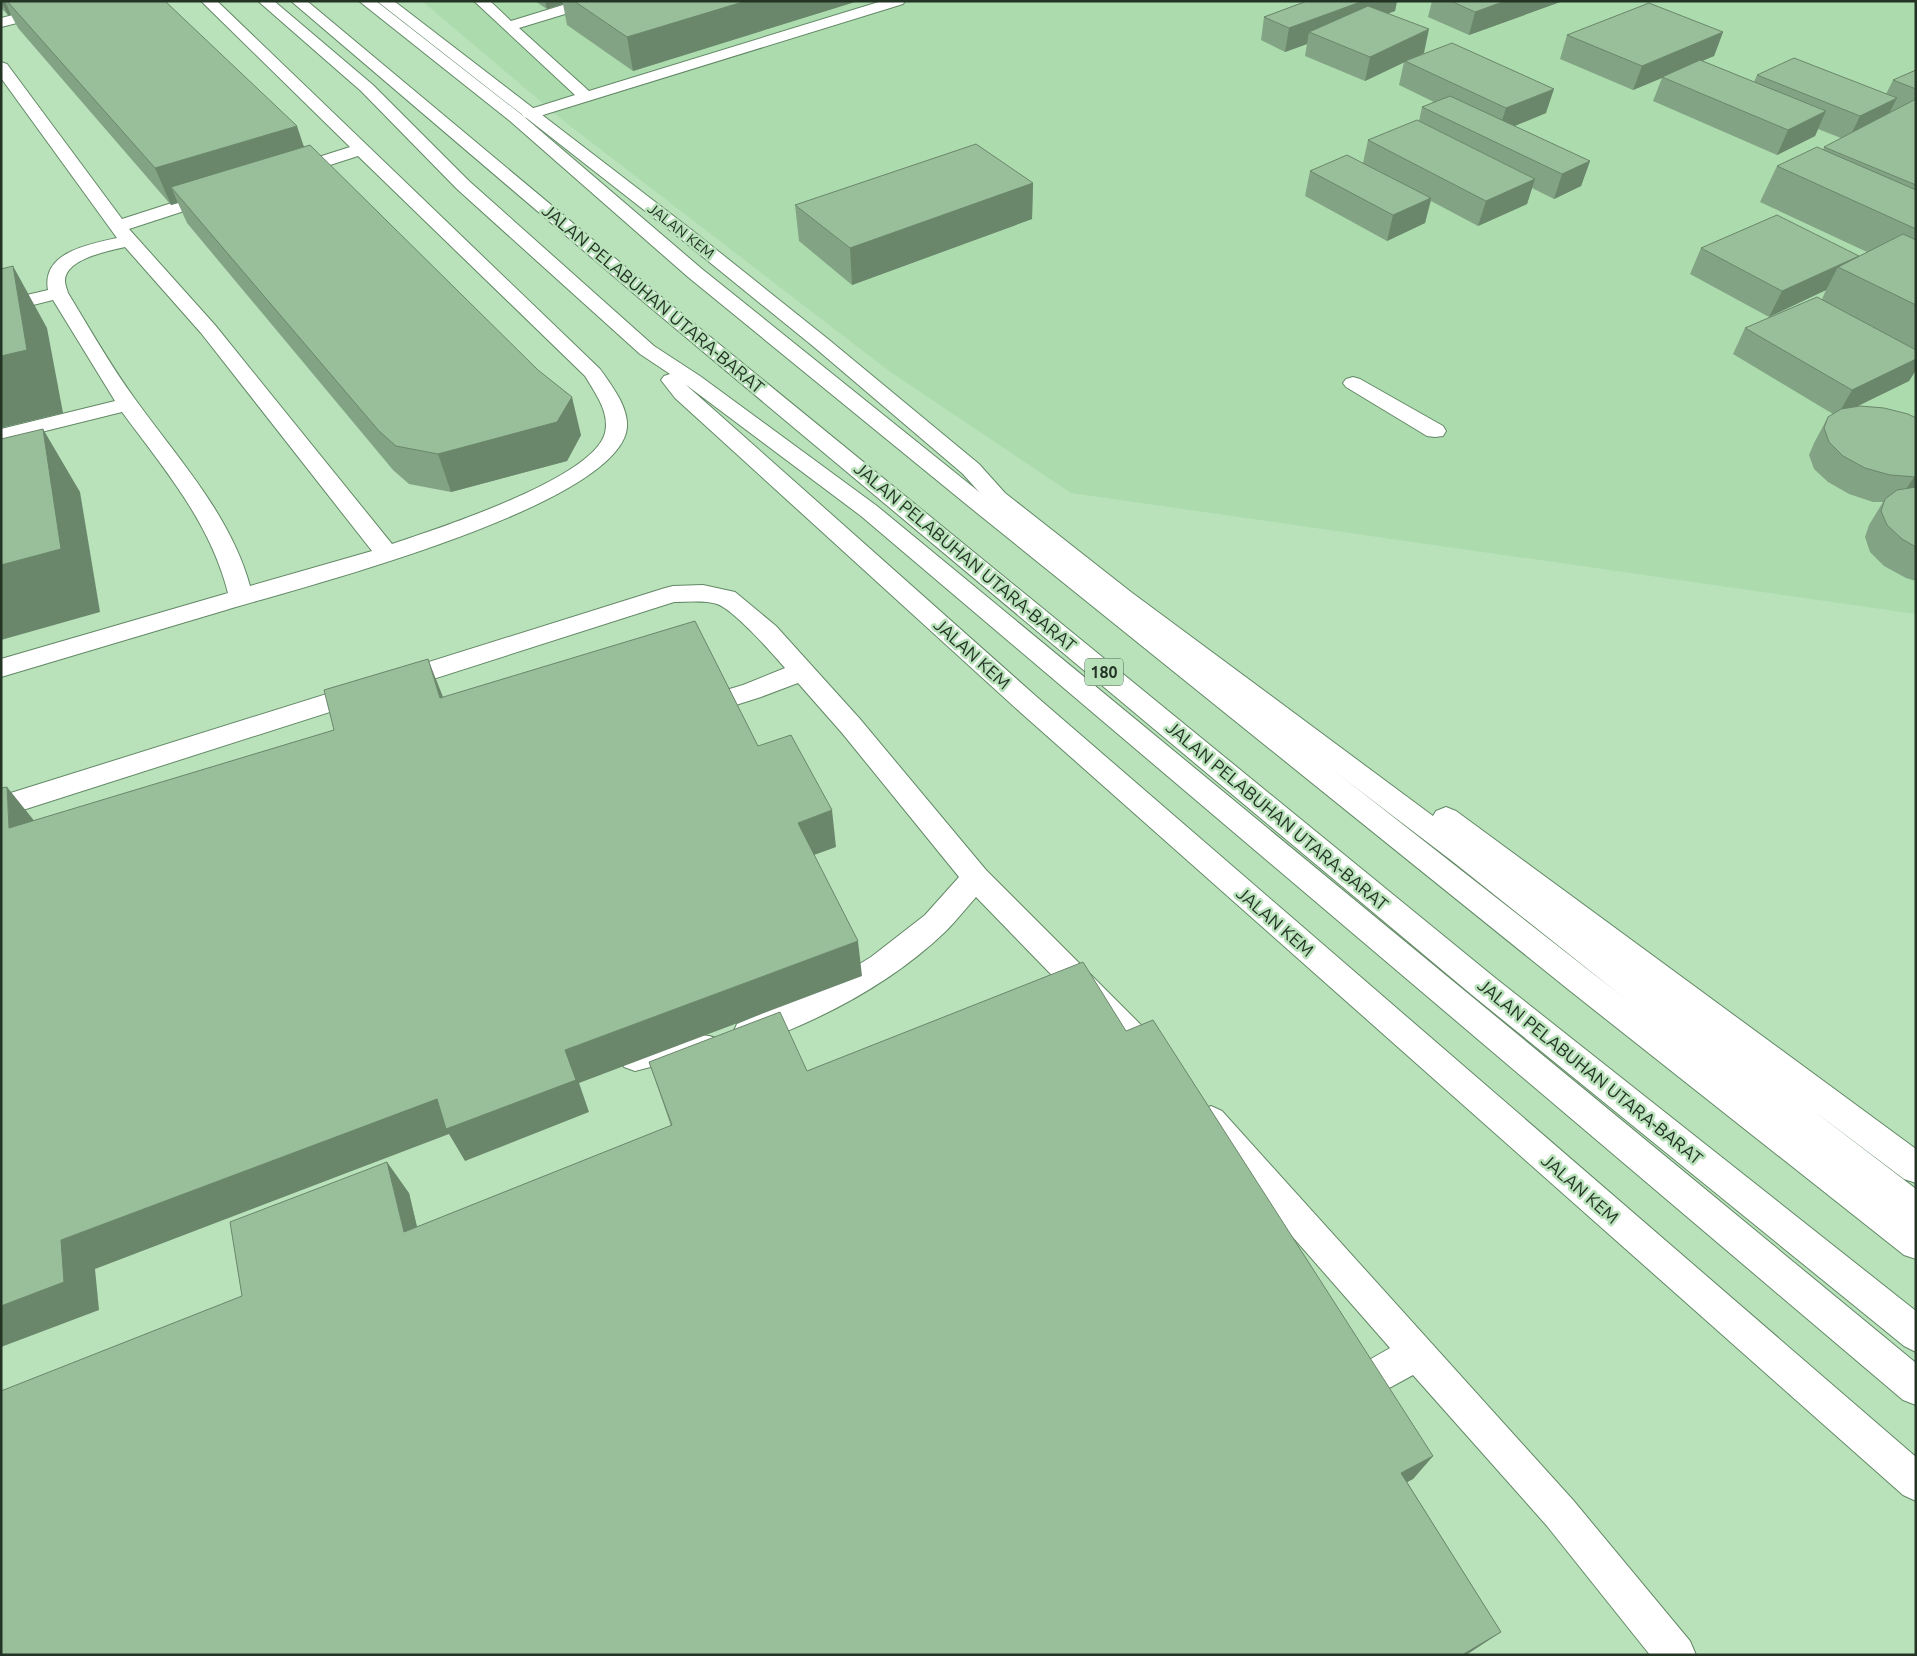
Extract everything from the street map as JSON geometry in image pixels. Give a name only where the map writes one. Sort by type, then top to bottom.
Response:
[{"type":"street","points":[[1,24],[88,1]]},
{"type":"street","points":[[1,668],[387,554],[545,494],[579,474],[600,457],[615,435],[616,412],[593,373],[208,1]]},
{"type":"street","name":"JALAN KEM","points":[[265,1],[367,88],[463,186],[647,350],[693,380],[869,511],[1916,1387]]},
{"type":"street","name":"JALAN PELABUHAN UTARA-BARAT","points":[[298,1],[659,305],[1482,986],[1916,1334]]},
{"type":"street","points":[[366,1],[516,118],[695,273],[985,508],[1587,987],[1916,1242]]},
{"type":"street","name":"JALAN KEM","points":[[384,1],[702,247],[881,392],[971,469],[997,498],[1122,598],[1462,853],[1916,1210]]},
{"type":"street","points":[[481,1],[586,96]]},
{"type":"street","points":[[508,26],[594,1]]},
{"type":"street","points":[[530,114],[898,1]]},
{"type":"street","points":[[1,67],[124,233],[208,329],[387,554]]},
{"type":"street","points":[[278,176],[362,149]]},
{"type":"street","points":[[231,190],[124,233],[98,249],[69,260],[60,266],[55,274],[54,284],[127,404],[207,510],[236,572],[241,597]]},
{"type":"street","points":[[1,307],[58,293]]},
{"type":"street","name":"JALAN KEM","points":[[647,350],[682,394],[1029,705],[1916,1482]]},
{"type":"street","points":[[1353,383],[1435,431]]},
{"type":"street","points":[[1,436],[127,404]]},
{"type":"street","name":"JALAN KEM","points":[[971,469],[1018,499],[1916,1168]]},
{"type":"street","points":[[1,807],[673,594],[703,593],[727,598],[767,632],[851,726],[976,878],[1182,1088],[1560,1513],[1676,1655]]},
{"type":"street","points":[[676,715],[802,671]]},
{"type":"street","points":[[608,1063],[666,1049],[710,1049],[826,1000],[881,966],[935,923],[976,878]]},
{"type":"street","points":[[710,1049],[737,1068],[741,1077]]},
{"type":"street","points":[[1322,1408],[1417,1352]]},
{"type":"shaded area","points":[[422,1],[1916,1],[1916,614],[1071,493],[889,371],[565,122]]},
{"type":"building","points":[[7,1],[165,1],[297,126],[155,168]]},
{"type":"building","points":[[574,1],[746,1],[627,37]]},
{"type":"building","points":[[1307,1],[1363,1],[1289,28],[1264,17]]},
{"type":"building","points":[[1451,1],[1505,1],[1475,12]]},
{"type":"building","points":[[1649,3],[1723,32],[1642,66],[1567,35]]},
{"type":"building","points":[[1368,6],[1429,29],[1370,57],[1309,32]]},
{"type":"building","points":[[1452,43],[1554,89],[1506,108],[1405,61]]},
{"type":"building","points":[[1794,58],[1897,98],[1860,116],[1757,75]]},
{"type":"building","points":[[1700,60],[1826,111],[1788,130],[1662,77]]},
{"type":"building","points":[[1916,70],[1916,89],[1893,80]]},
{"type":"building","points":[[1450,96],[1590,161],[1562,174],[1422,107]]},
{"type":"building","points":[[1916,99],[1916,185],[1824,147]]},
{"type":"building","points":[[1417,120],[1535,179],[1486,201],[1368,140]]},
{"type":"building","points":[[976,144],[1033,183],[850,248],[795,205]]},
{"type":"building","points":[[310,145],[538,370],[572,397],[557,422],[438,454],[396,446],[379,431],[171,187]]},
{"type":"building","points":[[1817,147],[1916,190],[1916,229],[1777,166]]},
{"type":"building","points":[[1347,155],[1431,198],[1393,215],[1310,171]]},
{"type":"building","points":[[1777,215],[1859,256],[1782,291],[1701,248]]},
{"type":"building","points":[[1903,234],[1916,240],[1916,305],[1838,267]]},
{"type":"building","points":[[13,266],[27,350],[1,356],[1,269]]},
{"type":"building","points":[[1817,297],[1916,350],[1916,359],[1852,390],[1745,328]]},
{"type":"building","points":[[1860,406],[1884,408],[1916,418],[1916,477],[1890,475],[1865,468],[1843,456],[1829,442],[1824,428],[1828,417],[1841,409]]},
{"type":"building","points":[[43,429],[61,549],[1,565],[1,439]]},
{"type":"building","points":[[1916,487],[1916,547],[1902,539],[1887,525],[1881,511],[1885,499],[1897,490]]},
{"type":"building","points":[[695,621],[758,746],[791,735],[832,810],[798,823],[858,941],[565,1050],[576,1080],[446,1129],[437,1099],[61,1240],[64,1282],[1,1306],[1,788],[7,787],[9,828],[334,730],[324,690],[428,659],[440,698]]},
{"type":"building","points":[[1083,962],[1126,1031],[1153,1020],[1433,1456],[1401,1473],[1501,1632],[1462,1655],[1,1655],[1,1391],[242,1296],[230,1222],[387,1162],[404,1232],[672,1125],[649,1062],[780,1012],[807,1071]]}]
